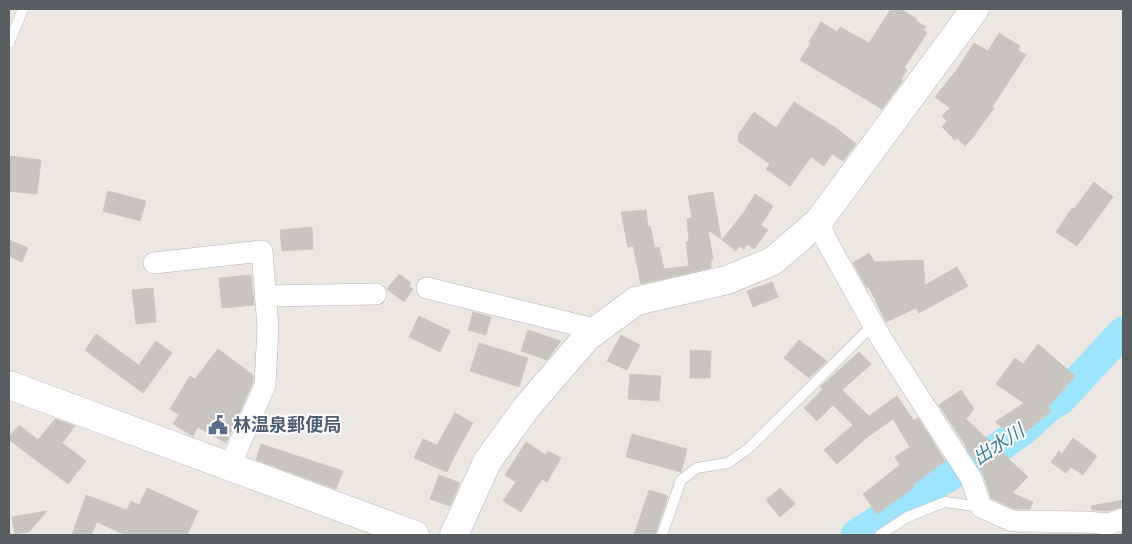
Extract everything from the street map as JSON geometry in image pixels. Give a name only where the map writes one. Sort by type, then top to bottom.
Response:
[{"type":"street","points":[[454,535],[492,454],[526,408],[587,338],[636,301],[727,280],[773,261],[819,221],[975,9]]},
{"type":"street","points":[[819,221],[826,240],[874,324],[925,408],[971,478],[981,507],[1009,535]]},
{"type":"street","points":[[154,263],[262,251],[268,327],[265,385],[230,466]]},
{"type":"street","points":[[427,288],[598,330]]},
{"type":"street","points":[[265,296],[376,294]]},
{"type":"street","points":[[9,386],[415,535]]},
{"type":"street","points":[[981,507],[1012,521],[1109,524],[1123,519]]},
{"type":"lane","points":[[9,43],[23,9]]},
{"type":"lane","points":[[662,535],[681,480],[697,468],[728,463],[749,448],[874,324]]},
{"type":"lane","points":[[880,535],[908,518],[944,502],[981,507]]},
{"type":"building","points":[[891,9],[900,9],[917,19],[916,21],[926,27],[923,30],[927,33],[904,68],[907,70],[901,79],[903,80],[882,109],[800,60],[821,22],[837,32],[840,27],[869,43]]},
{"type":"building","points":[[999,33],[1020,46],[1018,50],[1026,55],[992,107],[994,108],[965,146],[957,138],[955,140],[942,127],[947,121],[942,116],[950,108],[935,97],[958,68],[974,43],[988,51]]},
{"type":"building","points":[[794,102],[836,128],[856,144],[843,161],[832,154],[824,166],[811,157],[790,186],[766,169],[770,164],[738,141],[739,133],[754,112],[776,128]]},
{"type":"building","points":[[9,156],[41,160],[37,194],[9,191]]},
{"type":"building","points":[[1094,182],[1113,197],[1077,246],[1056,232],[1072,208],[1074,209]]},
{"type":"building","points":[[108,191],[146,201],[140,221],[103,211]]},
{"type":"building","points":[[713,192],[721,239],[708,230],[713,259],[711,259],[711,268],[641,284],[633,246],[628,247],[621,212],[646,210],[648,227],[650,226],[655,248],[659,247],[664,269],[689,266],[686,242],[689,242],[687,219],[692,218],[688,196]]},
{"type":"building","points":[[755,194],[773,206],[761,225],[768,230],[754,249],[747,244],[744,249],[739,246],[736,251],[722,240],[744,212]]},
{"type":"building","points":[[312,227],[313,249],[282,251],[280,230]]},
{"type":"building","points":[[9,240],[28,248],[22,262],[9,256]]},
{"type":"building","points":[[869,253],[874,262],[923,260],[925,285],[957,267],[968,286],[919,313],[916,308],[886,322],[869,287],[867,288],[853,263]]},
{"type":"building","points":[[399,274],[411,283],[409,286],[413,289],[404,302],[387,289]]},
{"type":"building","points":[[251,275],[254,305],[222,308],[219,278]]},
{"type":"building","points":[[772,282],[778,297],[753,307],[747,291]]},
{"type":"building","points":[[153,288],[156,322],[136,324],[132,290]]},
{"type":"building","points":[[473,312],[491,317],[486,335],[468,330]]},
{"type":"building","points":[[419,316],[450,331],[440,352],[409,337]]},
{"type":"building","points":[[528,330],[561,341],[547,360],[521,351]]},
{"type":"building","points":[[96,334],[140,366],[140,363],[156,341],[172,353],[143,393],[85,350]]},
{"type":"building","points":[[621,335],[640,345],[627,370],[607,361]]},
{"type":"building","points":[[799,340],[827,361],[809,378],[784,358]]},
{"type":"building","points":[[479,343],[528,358],[519,387],[470,371]]},
{"type":"building","points":[[1038,344],[1075,376],[1048,407],[1051,411],[1018,438],[995,422],[1024,403],[996,384],[1015,358],[1023,364]]},
{"type":"building","points":[[218,349],[253,375],[253,382],[226,443],[198,427],[193,436],[173,424],[179,415],[170,409],[190,376],[195,379]]},
{"type":"building","points":[[690,350],[711,351],[710,378],[690,378]]},
{"type":"building","points":[[859,352],[871,364],[842,390],[869,416],[897,396],[914,421],[918,418],[945,461],[877,514],[863,494],[900,465],[895,457],[910,447],[893,419],[870,435],[837,464],[824,450],[853,425],[833,405],[817,421],[804,408],[823,389],[820,387]]},
{"type":"building","points":[[630,374],[661,376],[659,401],[628,399]]},
{"type":"building","points":[[961,390],[974,409],[966,419],[1028,477],[1012,493],[1033,502],[1030,509],[1015,509],[991,498],[982,471],[939,405]]},
{"type":"building","points":[[455,413],[473,423],[447,472],[414,458],[423,439],[437,445]]},
{"type":"building","points":[[55,419],[75,426],[62,443],[86,461],[68,484],[9,440],[9,437],[19,425],[38,440]]},
{"type":"building","points":[[632,434],[687,449],[681,472],[626,457]]},
{"type":"building","points":[[1073,438],[1097,456],[1083,475],[1071,467],[1066,473],[1051,462],[1059,451],[1062,454]]},
{"type":"building","points":[[526,442],[546,455],[548,451],[561,458],[547,482],[542,479],[521,512],[503,501],[516,482],[505,475]]},
{"type":"building","points":[[261,444],[343,471],[336,489],[256,460]]},
{"type":"building","points":[[439,475],[460,483],[450,506],[430,499]]},
{"type":"building","points":[[147,488],[198,511],[187,535],[126,535],[97,522],[91,535],[72,535],[86,495],[127,510],[131,501],[139,505]]},
{"type":"building","points":[[780,488],[795,504],[780,517],[766,500]]},
{"type":"building","points":[[649,490],[668,496],[655,535],[634,535]]},
{"type":"building","points":[[1123,500],[1123,507],[1107,511],[1092,510],[1091,506]]},
{"type":"building","points":[[47,511],[29,532],[15,534],[12,517]]},
{"type":"waterway","name":"出水川","points":[[856,535],[923,491],[995,450],[1023,430],[1048,407],[1061,399],[1123,332]]},
{"type":"place","name":"林温泉郵便局","points":[[218,425]]}]
